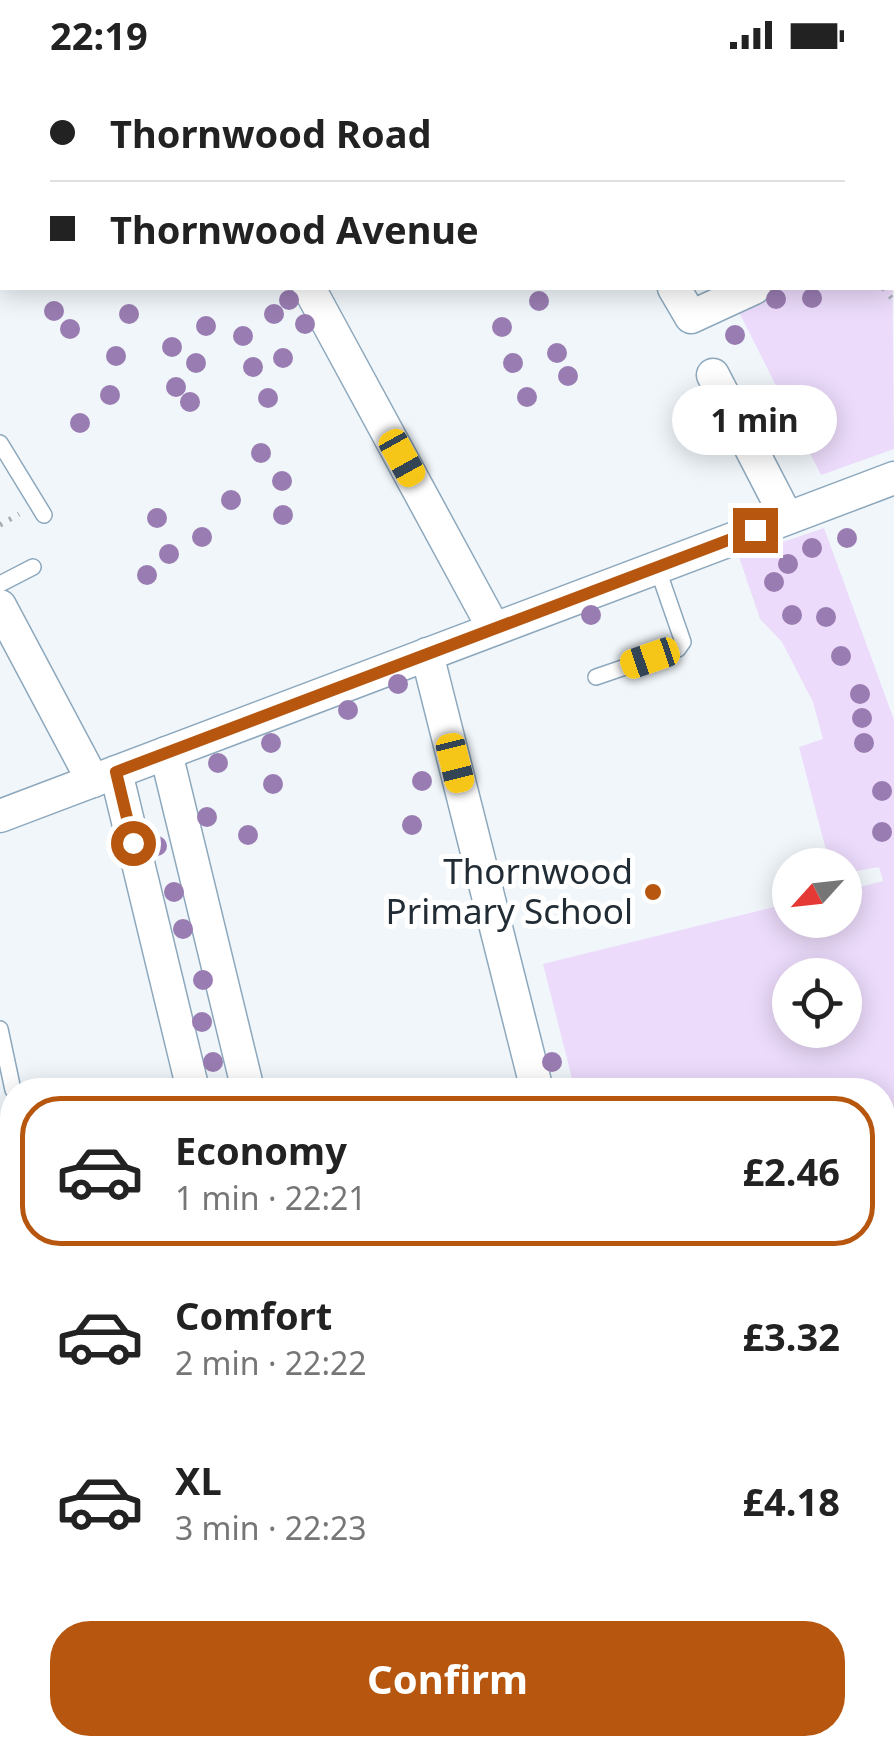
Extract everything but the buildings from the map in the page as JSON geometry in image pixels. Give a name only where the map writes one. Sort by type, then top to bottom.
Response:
[{"type":"street","points":[[310,290],[494,629]]},
{"type":"street","points":[[675,290],[691,317],[750,290]]},
{"type":"street","points":[[713,375],[788,518]]},
{"type":"street","points":[[0,816],[894,478]]},
{"type":"street","points":[[0,606],[104,776],[190,1078]]},
{"type":"street","points":[[427,654],[534,1078]]},
{"type":"street","points":[[166,753],[245,1078]]},
{"type":"lane","points":[[0,443],[44,515]]},
{"type":"lane","points":[[0,584],[33,567]]},
{"type":"lane","points":[[596,678],[681,644],[656,567]]},
{"type":"lane","points":[[0,1028],[10,1078]]},
{"type":"shaded area","points":[[775,290],[893,290],[894,449],[821,475],[737,308]]},
{"type":"shaded area","points":[[824,528],[894,720],[894,1078],[572,1078],[543,964],[772,907],[772,938],[862,938],[862,887],[883,881],[879,867],[862,870],[862,848],[826,848],[799,747],[823,739],[813,702],[782,642],[760,619],[739,557]]},
{"type":"place","name":"Thornwood Primary School","points":[[653,892]]},
{"type":"route","points":[[133,843],[116,772],[755,530]]}]
